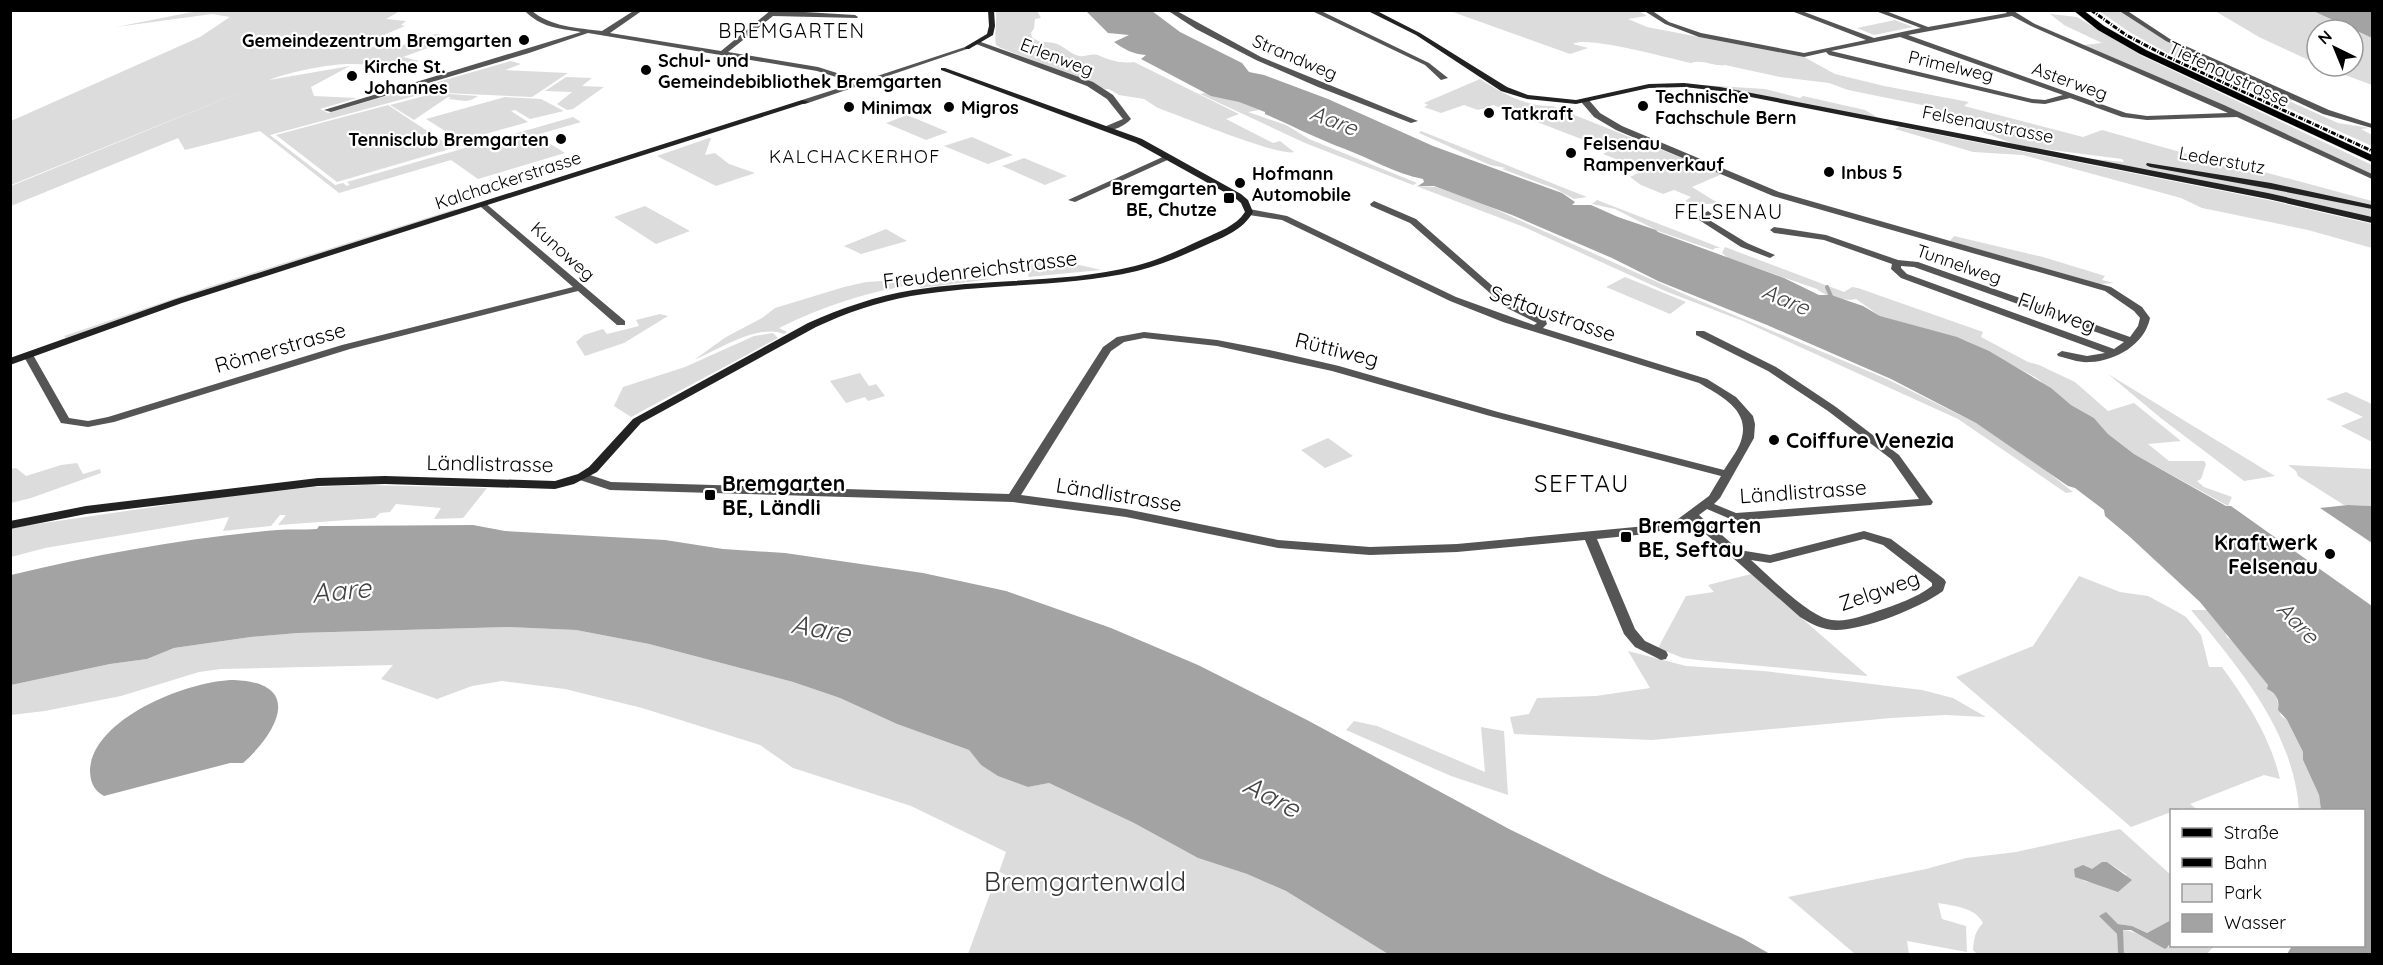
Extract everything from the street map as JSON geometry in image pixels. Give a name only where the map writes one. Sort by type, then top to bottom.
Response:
[{"type":"main road","name":"Tiefenaustrasse","points":[[2078,10],[2101,28],[2143,52],[2373,159]]},
{"type":"street","points":[[527,10],[532,16],[550,24],[818,69],[862,83]]},
{"type":"street","points":[[603,34],[640,10]]},
{"type":"street","points":[[850,23],[863,10]]},
{"type":"street","points":[[978,43],[986,39],[991,31],[991,10]]},
{"type":"street","name":"Strandweg","points":[[1170,10],[1204,32],[1254,57],[1414,121]]},
{"type":"street","points":[[1313,10],[1427,64],[1444,78]]},
{"type":"street","name":"Felsenaustrasse","points":[[1369,10],[1418,33],[1514,93],[1551,101],[1585,101],[1641,87],[1672,85],[1707,87],[2268,196],[2373,220]]},
{"type":"street","points":[[1646,10],[1673,26],[1708,37],[1798,55],[1825,52],[1899,34],[2009,12],[2373,177]]},
{"type":"street","points":[[1792,10],[1872,40]]},
{"type":"street","points":[[1876,10],[1927,29]]},
{"type":"street","points":[[2121,10],[2168,40],[2326,112],[2373,126]]},
{"type":"street","points":[[723,53],[773,12],[855,17]]},
{"type":"street","points":[[328,110],[510,58],[589,32]]},
{"type":"street","name":"Asterweg","points":[[1899,34],[2115,113],[2136,117],[2238,115]]},
{"type":"street","name":"Kalchackerstrasse","points":[[10,362],[201,294],[805,102],[978,43]]},
{"type":"street","name":"Erlenweg","points":[[978,43],[1080,80],[1101,90],[1110,97],[1127,119],[1107,129]]},
{"type":"street","name":"Primelweg","points":[[1825,52],[2032,101],[2045,102],[2069,96]]},
{"type":"street","points":[[925,62],[1107,129],[1170,157],[1241,198],[1249,212]]},
{"type":"street","points":[[1585,101],[1597,115],[1619,128],[1772,192],[2108,290],[2138,309],[2145,318],[2143,330],[2113,352],[2088,359],[2062,354]]},
{"type":"street","name":"Lederstutz","points":[[2064,156],[2111,160],[2208,174],[2373,207]]},
{"type":"street","points":[[1072,200],[1170,157]]},
{"type":"street","points":[[1374,204],[1413,220],[1510,306],[1541,320],[1542,324],[1535,329]]},
{"type":"street","name":"Kunoweg","points":[[484,205],[621,323]]},
{"type":"street","name":"Seftaustrasse","points":[[1249,212],[1284,218],[1453,299],[1535,329],[1691,377],[1725,393],[1740,406],[1749,424],[1748,438],[1714,498],[1707,505]]},
{"type":"street","name":"Freudenreichstrasse","points":[[584,477],[596,469],[637,421],[840,312],[911,293],[1095,275],[1135,268],[1174,255],[1218,236],[1240,223],[1249,212]]},
{"type":"street","points":[[1708,214],[1700,218],[1744,245],[1770,255]]},
{"type":"street","name":"Tunnelweg","points":[[1774,230],[1830,239],[1897,263],[1915,264],[2131,341]]},
{"type":"street","name":"Fluhweg","points":[[1897,263],[1896,269],[1904,276],[2113,352]]},
{"type":"street","name":"Römerstrasse","points":[[28,355],[64,421],[88,424],[110,420],[346,347],[579,288]]},
{"type":"street","name":"Ländlistrasse","points":[[10,525],[87,510],[318,482],[385,480],[555,485],[584,477],[610,486],[1013,498],[1108,509],[1278,544],[1370,551],[1458,548],[1664,527],[1692,516],[1707,505],[1735,517],[1927,502],[1895,457],[1832,409],[1772,369],[1700,333]]},
{"type":"street","name":"Rüttiweg","points":[[1013,498],[1107,349],[1121,339],[1144,335],[1217,343],[1335,368],[1494,414],[1727,474]]},
{"type":"street","name":"Zelgweg","points":[[1692,516],[1805,614],[1819,621],[1844,625],[1922,600],[1938,588],[1939,582],[1887,542],[1864,535],[1770,559],[1738,554]]},
{"type":"street","points":[[1589,536],[1629,631],[1640,644],[1661,656]]},
{"type":"green space","points":[[197,11],[400,11],[386,19],[406,21],[401,25],[405,26],[358,46],[395,48],[435,34],[458,37],[403,57],[419,61],[411,63],[331,65],[298,71],[269,80],[350,66],[311,87],[314,96],[357,98],[320,109],[328,113],[411,89],[422,94],[270,135],[335,185],[343,183],[347,186],[350,185],[347,182],[573,117],[581,122],[536,135],[565,153],[478,179],[451,160],[339,193],[260,131],[185,150],[178,138],[11,206],[11,186],[256,86],[11,185],[11,121],[200,37],[230,17],[212,14],[116,27]]},
{"type":"green space","points":[[996,11],[1037,11],[1041,18],[1035,19],[1031,33],[1037,41],[1057,44],[1079,56],[1096,55],[1115,61],[1134,62],[1239,114],[1226,119],[1273,143],[1280,141],[1294,152],[1270,148],[1228,134],[1158,108],[1144,99],[1119,95],[1109,89],[1001,48],[996,45],[995,41]]},
{"type":"green space","points":[[1450,11],[1639,11],[1647,16],[1628,19],[1647,27],[1804,57],[1835,74],[1969,102],[1964,106],[2083,137],[2102,130],[2205,159],[2204,161],[2239,170],[2242,166],[2372,201],[2372,220],[2064,156],[2124,162],[2122,159],[2011,143],[1967,126],[1970,124],[1988,127],[1989,124],[1927,106],[1848,90],[1829,83],[1780,77],[1725,65],[1691,63],[1594,43],[1573,44],[1588,48],[1570,54]]},
{"type":"green space","points":[[2099,11],[2121,11],[2162,37],[2299,99],[2289,101],[2338,123],[2369,128],[2361,129],[2372,135],[2372,146],[2175,57],[2131,33]]},
{"type":"green space","points":[[2215,11],[2313,11],[2328,18],[2305,18],[2305,58],[2259,37]]},
{"type":"green space","points":[[2050,14],[2077,17],[2140,55],[2372,165],[2372,175],[2084,45],[2102,43],[2064,25]]},
{"type":"green space","points":[[1895,20],[1913,27],[1874,35],[1857,28]]},
{"type":"green space","points":[[2365,35],[2372,38],[2372,85],[2353,78],[2365,78]]},
{"type":"green space","points":[[511,61],[521,64],[505,70],[568,73],[532,97],[423,92],[417,88]]},
{"type":"green space","points":[[566,77],[592,78],[582,86],[604,87],[573,109],[567,110],[557,104],[572,92],[545,91]]},
{"type":"green space","points":[[1480,79],[1514,98],[1542,106],[1552,106],[1722,174],[1692,187],[1718,203],[1696,205],[1685,201],[1691,197],[1674,190],[1663,194],[1641,185],[1630,177],[1638,173],[1635,171],[1639,168],[1603,154],[1610,150],[1493,105],[1478,110],[1464,105],[1441,113],[1424,107],[1428,105],[1424,103]]},
{"type":"green space","points":[[1702,85],[1765,89],[1800,98],[1803,96],[1865,110],[1880,119]]},
{"type":"green space","points":[[434,93],[478,96],[464,101],[448,99],[451,97],[448,97],[414,120],[390,105]]},
{"type":"green space","points":[[1205,93],[1260,110],[1248,112],[1286,125],[1309,139],[1417,183],[1413,185],[1305,143],[1200,94]]},
{"type":"green space","points":[[505,97],[541,99],[564,111],[530,119],[515,110],[511,111],[528,122],[461,141],[426,119]]},
{"type":"green space","points":[[388,105],[453,148],[337,182],[276,135]]},
{"type":"green space","points":[[907,115],[948,132],[926,140],[886,123]]},
{"type":"green space","points":[[1899,127],[2268,200],[2372,224],[2372,248],[2308,230],[2202,208],[2181,198],[2023,155],[1973,152],[1895,129]]},
{"type":"green space","points":[[1421,131],[1587,197],[1574,199],[1556,189],[1502,169],[1506,168],[1490,165],[1419,133]]},
{"type":"green space","points":[[972,137],[1013,155],[988,164],[944,146]]},
{"type":"green space","points":[[711,138],[705,155],[715,153],[729,164],[755,173],[716,186],[657,156]]},
{"type":"green space","points":[[1024,158],[1067,176],[1045,185],[1002,166]]},
{"type":"green space","points":[[1416,186],[1436,187],[1479,202],[1684,294],[1887,379],[1976,423],[2035,462],[2073,492],[2066,493],[1958,419],[1743,321],[1665,291],[1524,227]]},
{"type":"green space","points":[[1597,200],[1720,248],[1713,250],[1658,231],[1615,209],[1592,204]]},
{"type":"green space","points":[[645,206],[690,231],[656,244],[614,217]]},
{"type":"green space","points":[[457,210],[210,288],[66,338],[64,336],[208,287]]},
{"type":"green space","points":[[886,229],[907,241],[861,254],[844,246]]},
{"type":"green space","points":[[1954,236],[2043,257],[2105,276],[2102,280],[2114,283],[2100,284],[1950,241]]},
{"type":"green space","points":[[1725,247],[1844,292],[1852,287],[1858,288],[1983,332],[1981,337],[2028,362],[2075,382],[2108,411],[2134,403],[2181,441],[2148,444],[2169,461],[2204,461],[2206,464],[2201,479],[2197,481],[2204,487],[2232,497],[2228,506],[2134,454],[2108,434],[2094,418],[2071,405],[2035,377],[1967,341],[1880,316],[1856,299],[1847,300],[1830,296],[1817,289],[1728,258],[1722,253]]},
{"type":"green space","points":[[1033,259],[1071,263],[1101,270],[1028,277]]},
{"type":"green space","points":[[1625,277],[1686,302],[1670,314],[1606,287]]},
{"type":"green space","points":[[999,278],[920,288],[918,284],[864,295],[830,306],[779,328],[787,332],[784,334],[763,332],[751,335],[694,360],[726,337],[762,318],[775,308],[844,287],[866,282],[914,279],[951,281]]},
{"type":"green space","points":[[660,314],[668,316],[624,343],[585,356],[576,342],[584,335],[603,329],[607,334],[639,326],[636,320]]},
{"type":"green space","points":[[773,333],[778,338],[631,417],[614,406],[623,387],[685,367],[754,336]]},
{"type":"green space","points":[[860,373],[869,386],[876,384],[885,396],[868,401],[865,397],[846,403],[830,381]]},
{"type":"green space","points":[[2108,374],[2275,476],[2244,481],[2162,419]]},
{"type":"green space","points":[[2346,392],[2372,404],[2372,442],[2341,426],[2363,417],[2326,399]]},
{"type":"green space","points":[[1328,438],[1353,456],[1325,468],[1301,450]]},
{"type":"green space","points":[[77,463],[83,474],[100,469],[101,473],[11,503],[11,469],[16,468],[26,476],[61,465]]},
{"type":"green space","points":[[2288,465],[2372,469],[2372,506],[2344,505],[2298,476],[2296,471]]},
{"type":"green space","points":[[368,485],[487,488],[463,518],[434,519],[441,508],[396,504],[390,512],[380,513],[375,518],[278,525],[286,515],[280,515],[271,526],[223,531],[229,517],[45,548],[11,557],[10,528],[215,498],[313,487]]},
{"type":"green space","points":[[1751,574],[1868,676],[1683,658],[1658,648],[1686,596],[1714,592],[1708,585]]},
{"type":"green space","points":[[2079,576],[2120,592],[2148,596],[2186,617],[2201,635],[2209,667],[2222,667],[2240,693],[2264,734],[2280,779],[2264,775],[2190,804],[2197,809],[2170,809],[2170,812],[2131,827],[1956,677],[2033,646]]},
{"type":"green space","points":[[2191,610],[2207,610],[2268,685],[2271,692],[2276,695],[2281,716],[2287,720],[2303,752],[2303,760],[2319,795],[2321,809],[2299,809],[2295,782],[2287,754],[2275,728],[2261,702],[2227,654]]},
{"type":"green space","name":"Bremgartenwald","points":[[508,627],[576,630],[649,644],[793,682],[840,698],[897,724],[969,750],[981,765],[1028,787],[1049,783],[1134,823],[1198,858],[1247,874],[1286,891],[1388,954],[968,954],[991,891],[1005,892],[1011,877],[999,872],[1006,852],[911,806],[793,768],[760,745],[642,708],[565,689],[502,681],[472,686],[437,699],[381,679],[393,665],[221,669],[199,672],[121,696],[45,711],[11,715],[11,685],[110,664],[147,659],[174,648],[298,633]]},
{"type":"green space","points":[[1628,651],[1686,666],[1764,671],[1922,690],[1953,698],[1986,717],[1945,715],[1891,718],[1652,740],[1514,734],[1510,717],[1529,714],[1537,698],[1596,696],[1650,688]]},
{"type":"green space","points":[[1354,721],[1377,726],[1485,772],[1481,727],[1504,731],[1508,795],[1451,776],[1346,730]]},
{"type":"green space","points":[[2120,829],[2170,874],[2170,921],[2147,933],[2132,926],[2118,924],[2106,913],[2100,916],[2117,934],[2118,954],[1977,954],[1973,950],[1975,935],[1983,923],[1969,910],[1938,903],[1942,919],[1966,926],[1967,952],[1907,941],[1909,954],[1855,954],[1788,897],[1926,869],[1966,858],[2016,852]],"holes":[[[2107,862],[2127,875],[2103,885],[2084,881],[2074,870],[2092,869]]]},
{"type":"green space","points":[[2122,930],[2134,932],[2163,946],[2169,947],[2170,944],[2170,947],[2213,947],[2207,954],[2124,954]]},
{"type":"water","name":"Aare","points":[[1086,11],[1152,11],[1180,32],[1242,63],[1249,72],[1264,75],[1328,99],[1433,146],[1562,193],[1575,202],[1572,205],[1591,205],[1784,278],[1819,295],[1831,295],[1863,306],[1880,316],[1957,337],[1989,351],[2051,388],[2071,405],[2094,418],[2108,434],[2134,454],[2226,506],[2231,506],[2372,606],[2372,954],[2287,954],[2291,947],[2365,947],[2365,809],[2321,809],[2319,795],[2303,760],[2303,752],[2287,720],[2278,710],[2277,697],[2267,689],[2268,685],[2200,602],[2105,516],[2104,510],[2075,488],[2068,486],[1976,423],[1891,379],[1658,281],[1612,258],[1512,215],[1434,186],[1418,186],[1424,182],[1423,179],[1392,170],[1265,114],[1265,112],[1239,102],[1211,96],[1141,59],[1146,55],[1133,53],[1114,42],[1129,35],[1108,33]]},
{"type":"water","points":[[2313,11],[2372,11],[2372,38],[2365,35],[2365,18],[2328,18]]},
{"type":"water","points":[[2348,505],[2372,506],[2372,543],[2320,508]]},
{"type":"water","name":"Aare","points":[[473,525],[505,531],[665,540],[723,549],[785,553],[923,573],[1006,591],[1111,628],[1198,665],[1307,720],[1511,830],[1603,875],[1742,938],[1770,954],[1388,954],[1286,891],[1247,874],[1198,858],[1134,823],[1049,783],[1028,787],[998,776],[981,765],[969,750],[897,724],[840,698],[793,682],[649,644],[576,630],[508,627],[298,633],[251,637],[174,648],[147,659],[110,664],[11,685],[11,575],[143,548],[243,533],[317,529],[319,526]]},
{"type":"water","points":[[234,680],[256,683],[270,690],[277,700],[278,711],[274,724],[266,738],[243,763],[230,763],[104,796],[95,788],[90,769],[96,750],[108,733],[126,718],[171,694],[216,682]]},
{"type":"water","points":[[2102,862],[2107,862],[2132,880],[2118,892],[2075,877],[2074,869],[2083,865],[2092,869]]},
{"type":"water","points":[[2106,912],[2118,924],[2132,926],[2147,933],[2170,921],[2170,944],[2165,949],[2131,930],[2123,930],[2124,954],[2118,954],[2117,934],[2099,916]]},
{"type":"waterway","points":[[1827,287],[1833,301]]},
{"type":"railway","points":[[2091,10],[2126,35],[2168,57],[2372,151]]},
{"type":"place","name":"Gemeindezentrum Bremgarten","points":[[524,40]]},
{"type":"place","name":"Schul- und Gemeindebibliothek Bremgarten","points":[[646,70]]},
{"type":"place","name":"Kirche St. Johannes","points":[[352,76]]},
{"type":"place","name":"Technische Fachschule Bern","points":[[1643,106]]},
{"type":"place","name":"Minimax","points":[[849,107]]},
{"type":"place","name":"Migros","points":[[949,107]]},
{"type":"place","name":"Tatkraft","points":[[1489,113]]},
{"type":"place","name":"Tennisclub Bremgarten","points":[[561,139]]},
{"type":"place","name":"Felsenau Rampenverkauf","points":[[1571,153]]},
{"type":"place","name":"Inbus 5","points":[[1829,172]]},
{"type":"place","name":"Hofmann Automobile","points":[[1240,183]]},
{"type":"place","name":"Bremgarten BE, Chutze","points":[[1229,198]]},
{"type":"place","name":"Coiffure Venezia","points":[[1774,440]]},
{"type":"place","name":"Bremgarten BE, Ländli","points":[[710,495]]},
{"type":"place","name":"Bremgarten BE, Seftau","points":[[1626,537]]},
{"type":"place","name":"Kraftwerk Felsenau","points":[[2330,554]]},
{"type":"district","name":"BREMGARTEN","points":[[792,30]]},
{"type":"district","name":"KALCHACKERHOF","points":[[855,156]]},
{"type":"district","name":"FELSENAU","points":[[1729,211]]},
{"type":"district","name":"SEFTAU","points":[[1582,483]]}]
